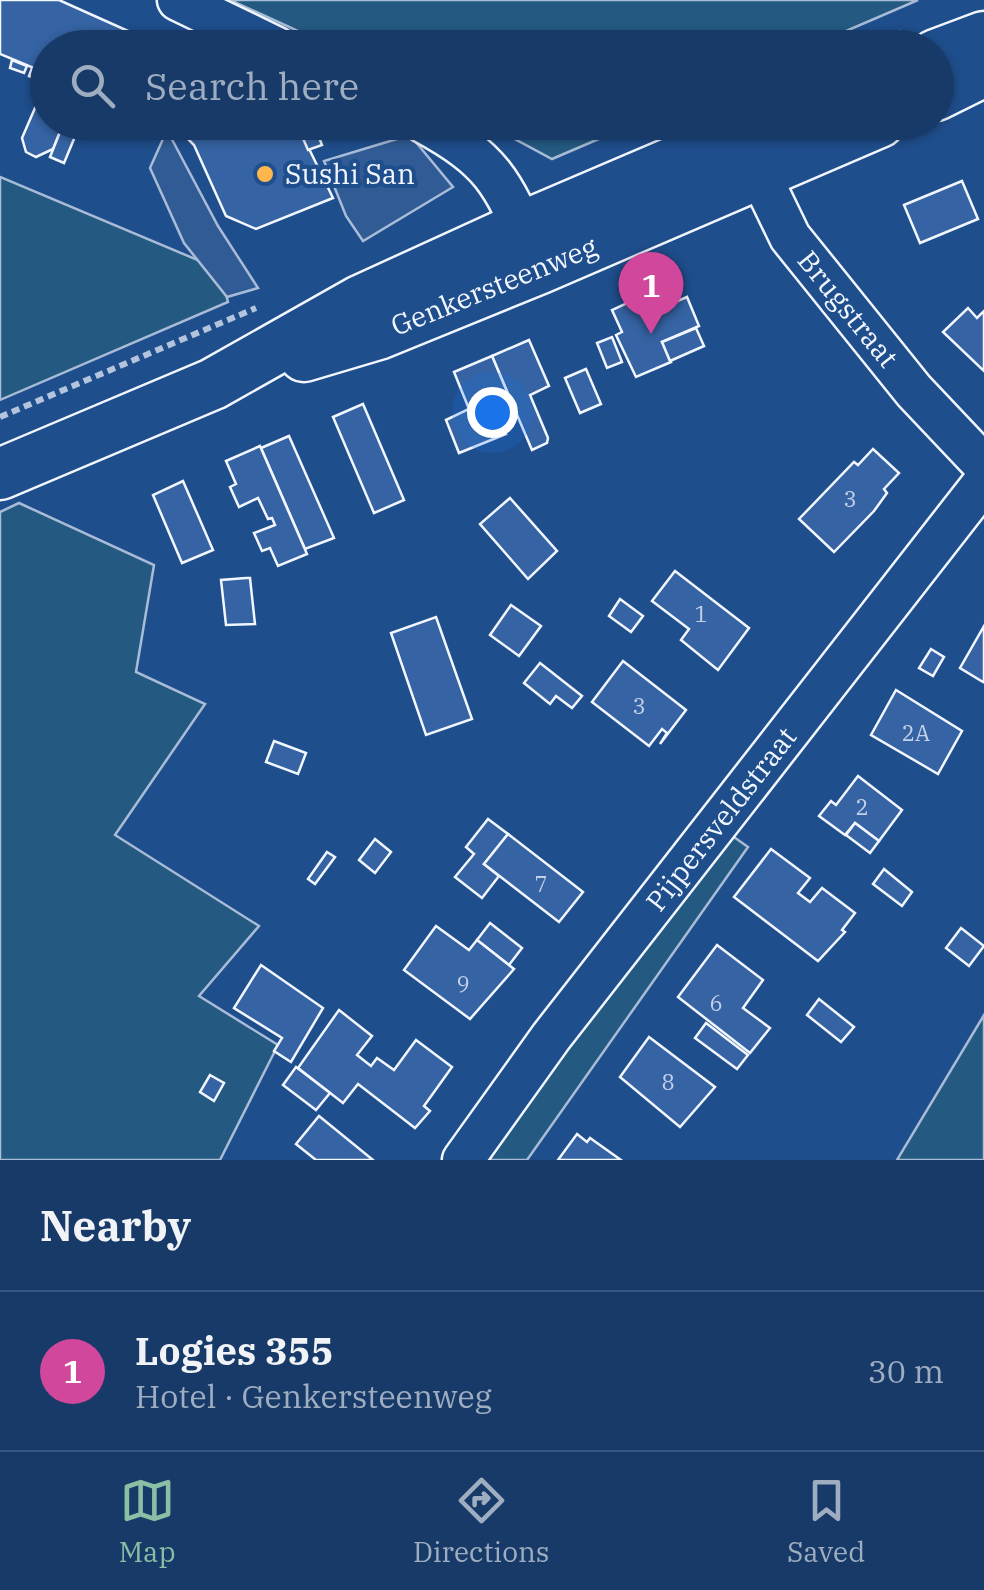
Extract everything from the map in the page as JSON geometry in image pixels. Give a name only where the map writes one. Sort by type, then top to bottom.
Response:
[{"type":"main road","points":[[954,48],[984,37]]},
{"type":"main road","points":[[954,86],[984,71]]},
{"type":"main road","name":"Genkersteenweg","points":[[0,474],[213,384],[360,301],[531,248],[756,144]]},
{"type":"street","points":[[178,0],[240,30]]},
{"type":"street","points":[[454,140],[475,152],[503,184],[531,248]]},
{"type":"street","name":"Brugstraat","points":[[756,144],[790,237],[914,391],[984,465]]},
{"type":"street","name":"Pijpersveldstraat","points":[[463,1160],[551,1037],[984,482]]},
{"type":"shaded area","points":[[230,0],[918,0],[848,30],[296,30]]},
{"type":"shaded area","points":[[163,140],[172,140],[218,226],[258,288],[227,297],[184,243],[150,168]]},
{"type":"shaded area","points":[[393,140],[414,140],[453,187],[363,241],[346,216],[324,161]]},
{"type":"shaded area","points":[[517,140],[596,140],[552,159]]},
{"type":"shaded area","points":[[0,177],[219,269],[228,302],[0,400]]},
{"type":"shaded area","points":[[19,503],[154,565],[136,672],[205,704],[115,835],[259,926],[199,996],[278,1045],[220,1160],[0,1160],[0,512]]},
{"type":"shaded area","points":[[700,813],[748,847],[527,1160],[443,1160]]},
{"type":"shaded area","points":[[984,1015],[984,1160],[897,1160]]},
{"type":"building","points":[[0,0],[59,0],[126,30],[30,30],[30,66],[0,54]]},
{"type":"building","points":[[12,60],[27,66],[24,73],[10,68]]},
{"type":"building","points":[[30,120],[30,140],[57,140],[53,149],[36,157],[26,152],[22,138]]},
{"type":"building","points":[[57,140],[74,140],[64,163],[50,157]]},
{"type":"building","name":"Sushi San","points":[[189,140],[305,140],[333,198],[256,229],[226,216]]},
{"type":"building","points":[[304,140],[320,140],[322,145],[308,150]]},
{"type":"building","points":[[962,181],[978,219],[920,243],[904,205]]},
{"type":"building","points":[[655,290],[661,308],[687,297],[699,326],[662,342],[671,362],[636,377],[616,335],[622,332],[612,310]]},
{"type":"building","points":[[968,308],[977,318],[984,311],[984,371],[943,332]]},
{"type":"building","points":[[696,328],[704,346],[670,361],[662,342]]},
{"type":"building","points":[[612,337],[622,362],[607,368],[597,343]]},
{"type":"building","points":[[529,340],[549,386],[530,395],[548,438],[547,443],[532,450],[492,356]]},
{"type":"building","points":[[492,356],[508,394],[492,401],[506,434],[459,453],[446,420],[469,409],[454,372]]},
{"type":"building","points":[[586,369],[601,404],[580,413],[565,378]]},
{"type":"building","points":[[363,404],[404,500],[374,513],[333,417]]},
{"type":"building","points":[[289,436],[334,538],[305,549],[261,448]]},
{"type":"building","points":[[260,446],[307,554],[278,566],[270,548],[262,551],[254,533],[275,525],[272,518],[268,519],[258,498],[239,507],[230,487],[236,484],[226,461]]},
{"type":"building","points":[[873,449],[899,473],[884,489],[887,493],[874,511],[834,552],[799,519],[854,462],[858,465]]},
{"type":"building","points":[[183,481],[213,550],[182,563],[153,495]]},
{"type":"building","points":[[510,498],[557,551],[528,579],[480,524]]},
{"type":"building","points":[[675,571],[749,628],[718,670],[681,640],[689,629],[652,601]]},
{"type":"building","points":[[250,578],[255,624],[226,625],[221,580]]},
{"type":"building","points":[[620,599],[643,616],[631,632],[609,616]]},
{"type":"building","points":[[511,605],[541,626],[519,656],[490,635]]},
{"type":"building","points":[[436,617],[472,719],[426,735],[391,633]]},
{"type":"building","points":[[984,626],[984,680],[983,682],[960,668]]},
{"type":"building","points":[[931,649],[944,657],[933,676],[919,668]]},
{"type":"building","points":[[623,661],[686,710],[660,744],[667,733],[662,729],[649,746],[592,702]]},
{"type":"building","points":[[540,663],[582,696],[572,708],[556,696],[550,704],[524,683]]},
{"type":"building","points":[[896,690],[962,731],[938,774],[871,735]]},
{"type":"building","points":[[274,741],[306,753],[298,774],[266,762]]},
{"type":"building","points":[[858,776],[902,810],[879,841],[855,823],[845,835],[819,816],[831,801],[836,805]]},
{"type":"building","points":[[488,819],[508,834],[484,864],[499,876],[482,898],[455,877],[474,854],[466,847]]},
{"type":"building","points":[[855,823],[879,841],[870,853],[846,835]]},
{"type":"building","points":[[508,834],[583,892],[559,922],[484,864]]},
{"type":"building","points":[[375,839],[391,852],[375,873],[359,860]]},
{"type":"building","points":[[771,849],[810,878],[798,893],[810,902],[822,888],[855,913],[842,930],[845,932],[818,961],[734,897]]},
{"type":"building","points":[[327,852],[335,857],[315,884],[308,879]]},
{"type":"building","points":[[884,869],[912,892],[902,906],[873,884]]},
{"type":"building","points":[[490,923],[522,948],[509,965],[477,940]]},
{"type":"building","points":[[436,926],[469,950],[477,940],[514,969],[470,1019],[404,970]]},
{"type":"building","points":[[961,928],[984,946],[969,966],[946,948]]},
{"type":"building","points":[[717,945],[763,980],[743,1008],[770,1028],[750,1053],[678,997]]},
{"type":"building","points":[[261,965],[323,1008],[291,1062],[274,1051],[282,1038],[234,1008]]},
{"type":"building","points":[[819,999],[854,1027],[841,1042],[807,1015]]},
{"type":"building","points":[[339,1010],[372,1036],[357,1055],[371,1066],[377,1058],[394,1070],[416,1040],[452,1067],[424,1106],[430,1111],[415,1128],[358,1084],[343,1103],[298,1068]]},
{"type":"building","points":[[706,1023],[748,1055],[737,1069],[695,1038]]},
{"type":"building","points":[[649,1037],[715,1087],[680,1127],[620,1077]]},
{"type":"building","points":[[296,1067],[330,1093],[316,1110],[283,1085]]},
{"type":"building","points":[[210,1075],[224,1083],[214,1101],[200,1092]]},
{"type":"building","points":[[319,1116],[373,1160],[316,1160],[296,1144]]},
{"type":"building","points":[[577,1134],[587,1142],[590,1138],[621,1160],[558,1160]]},
{"type":"place","name":"Sushi San","points":[[265,174]]},
{"type":"place","name":"Logies 355","points":[[651,334]]}]
